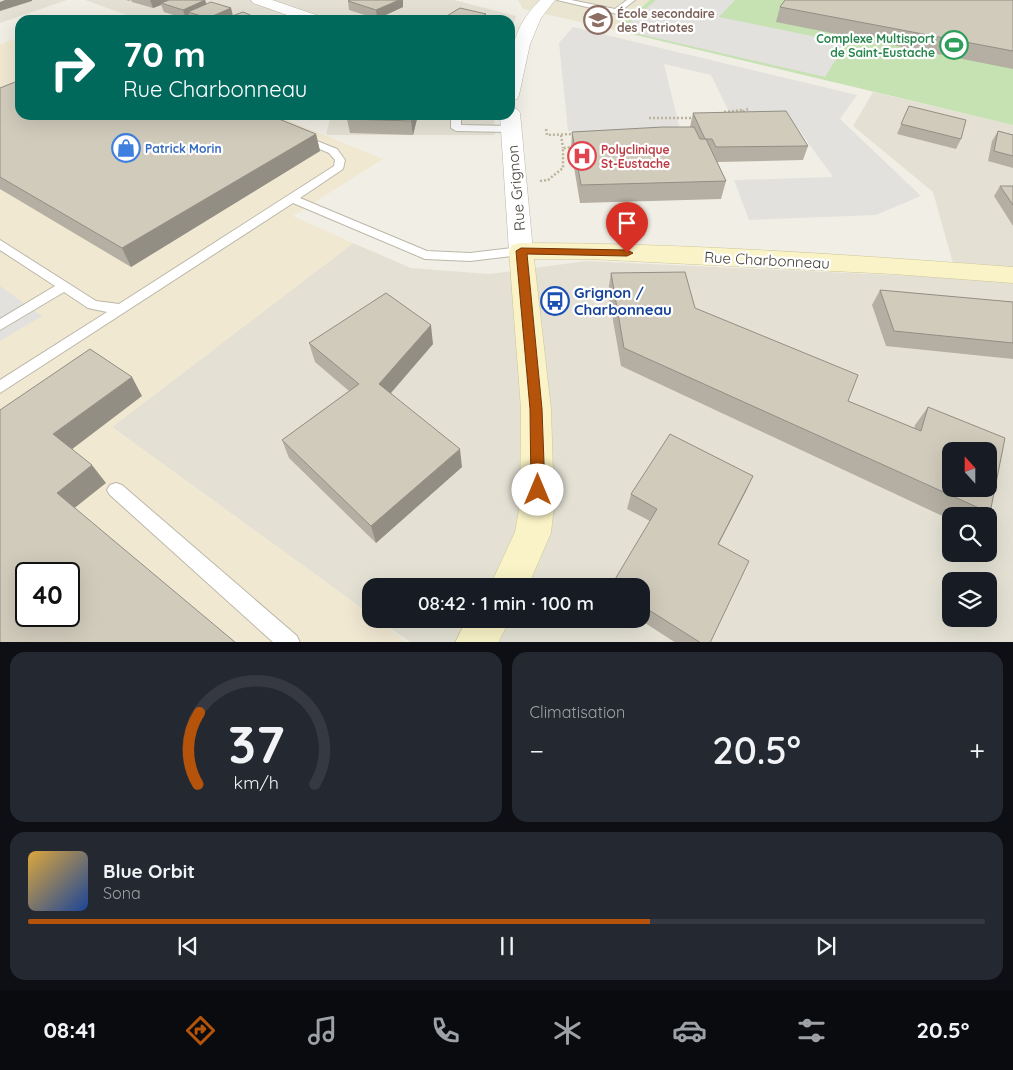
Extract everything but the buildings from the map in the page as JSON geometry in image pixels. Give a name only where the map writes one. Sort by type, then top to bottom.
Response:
[{"type":"street","points":[[258,0],[302,15]]},
{"type":"street","points":[[515,60],[538,10],[548,0]]},
{"type":"street","name":"Rue Grignon","points":[[511,121],[536,409],[538,506],[533,533],[513,578]]},
{"type":"street","name":"Rue Charbonneau","points":[[521,251],[588,251],[909,267],[1013,275]]},
{"type":"street","points":[[475,642],[484,628]]},
{"type":"lane","points":[[561,0],[617,12],[631,0]]},
{"type":"lane","points":[[456,120],[456,128],[511,121]]},
{"type":"lane","points":[[0,387],[119,309],[292,200],[339,167],[340,160],[333,151],[294,135]]},
{"type":"lane","points":[[292,200],[425,255],[470,257],[521,251]]},
{"type":"lane","points":[[0,244],[93,305],[119,309]]},
{"type":"lane","points":[[0,325],[64,286]]},
{"type":"lane","points":[[116,490],[290,642]]},
{"type":"path","points":[[722,113],[748,109],[734,115]]},
{"type":"path","points":[[649,118],[694,119],[703,117]]},
{"type":"path","points":[[546,129],[547,135],[578,134]]},
{"type":"path","points":[[539,181],[548,180],[563,168],[561,135]]},
{"type":"path","points":[[563,148],[578,146]]},
{"type":"shaded area","points":[[0,0],[67,0],[23,15],[15,15],[15,18],[0,23]]},
{"type":"shaded area","points":[[85,0],[454,0],[512,15],[127,15]]},
{"type":"shaded area","name":"École secondaire des Patriotes","points":[[518,0],[650,0],[615,30],[523,9]]},
{"type":"shaded area","points":[[656,0],[735,0],[719,17],[846,43],[825,77],[621,30]]},
{"type":"shaded area","points":[[573,27],[857,95],[840,119],[921,196],[876,215],[749,220],[734,180],[833,177],[793,122],[733,120],[711,75],[664,64],[681,133],[568,131],[559,43]]},
{"type":"shaded area","points":[[15,39],[15,120],[287,120],[383,159],[293,216],[353,243],[112,427],[362,608],[362,628],[388,628],[407,642],[0,642],[0,44]]},
{"type":"shaded area","points":[[873,92],[1013,125],[1013,642],[410,642],[389,628],[650,628],[650,578],[362,578],[362,608],[112,427],[353,243],[411,268],[489,274],[586,261],[957,278],[933,192],[853,126]]},
{"type":"shaded area","points":[[330,120],[494,120],[495,135],[326,135]]},
{"type":"shaded area","points":[[0,286],[42,316],[0,341]]},
{"type":"green space","points":[[650,0],[1013,0],[1013,125],[615,30]]},
{"type":"place","name":"École secondaire des Patriotes","points":[[598,20]]},
{"type":"place","name":"Complexe Multisport de Saint-Eustache","points":[[954,45]]},
{"type":"place","name":"Patrick Morin","points":[[126,148]]},
{"type":"place","name":"Polyclinique St-Eustache","points":[[582,156]]},
{"type":"place","name":"Grignon / Charbonneau","points":[[555,301]]},
{"type":"route","points":[[538,490],[536,409],[521,251],[569,250],[627,253]]}]
